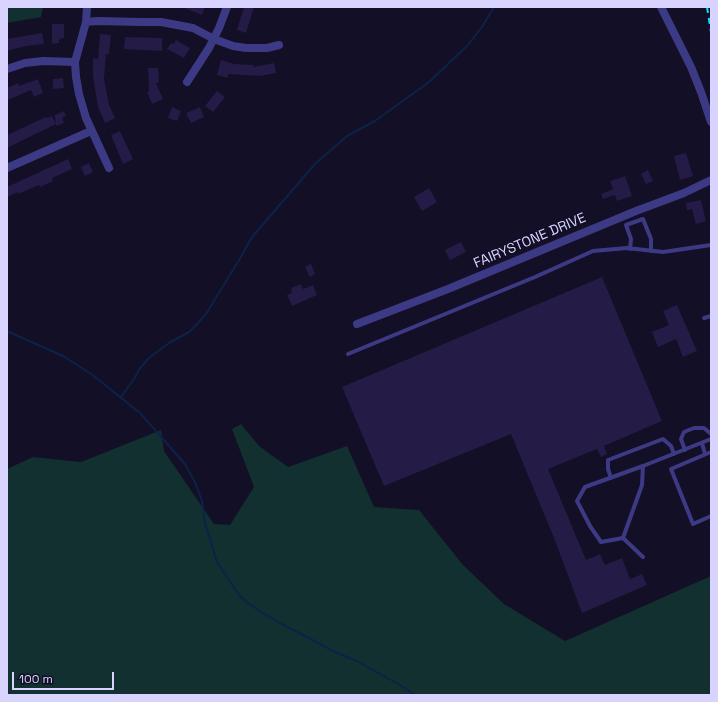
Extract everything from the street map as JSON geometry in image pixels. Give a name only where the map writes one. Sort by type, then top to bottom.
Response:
[{"type":"street","points":[[87,7],[86,22],[75,62],[79,94],[92,131],[109,168]]},
{"type":"street","points":[[187,82],[214,39],[227,7]]},
{"type":"street","points":[[661,7],[691,67],[711,122]]},
{"type":"street","points":[[86,22],[166,22],[193,28],[214,39],[233,46],[246,48],[268,48],[279,45]]},
{"type":"street","points":[[7,69],[25,63],[43,61],[75,62]]},
{"type":"street","points":[[7,168],[92,131]]},
{"type":"street","name":"FAIRYSTONE DRIVE","points":[[357,324],[448,289],[636,211],[684,193],[711,180]]},
{"type":"lane","points":[[630,248],[631,238],[626,225],[643,219],[651,239],[651,251]]},
{"type":"lane","points":[[348,354],[535,277],[593,251],[630,248],[663,252],[711,245]]},
{"type":"lane","points":[[704,318],[711,316]]},
{"type":"lane","points":[[685,450],[681,440],[684,432],[694,428],[704,428],[711,434]]},
{"type":"lane","points":[[611,478],[608,469],[608,460],[664,439],[671,446],[674,454]]},
{"type":"lane","points":[[623,538],[601,542],[590,526],[577,501],[585,488],[711,439]]},
{"type":"lane","points":[[702,443],[705,454]]},
{"type":"lane","points":[[711,452],[672,468],[693,524],[711,516]]},
{"type":"lane","points":[[623,538],[642,485],[643,466]]},
{"type":"lane","points":[[623,538],[643,557]]},
{"type":"green space","points":[[7,7],[43,7],[41,17],[7,23]]},
{"type":"green space","points":[[241,424],[259,446],[288,467],[347,446],[374,507],[419,510],[463,565],[504,604],[565,641],[711,576],[711,695],[7,695],[7,469],[33,457],[81,462],[161,430],[164,451],[214,524],[230,525],[254,487],[232,429]]},
{"type":"building","points":[[182,7],[205,7],[202,15]]},
{"type":"building","points":[[244,7],[254,7],[246,33],[237,30]]},
{"type":"building","points":[[52,24],[64,24],[64,38],[59,39],[59,43],[52,44]]},
{"type":"building","points":[[42,33],[44,44],[26,46],[7,51],[7,39]]},
{"type":"building","points":[[100,34],[111,35],[109,54],[106,54],[104,79],[109,105],[115,118],[105,123],[98,107],[93,76],[93,58],[98,59]]},
{"type":"building","points":[[125,37],[162,38],[162,51],[124,49]]},
{"type":"building","points":[[176,40],[190,48],[184,58],[167,49],[171,43],[174,44]]},
{"type":"building","points":[[221,60],[234,64],[254,65],[253,67],[274,63],[276,73],[260,76],[228,74],[228,78],[217,75]]},
{"type":"building","points":[[148,68],[158,68],[159,83],[156,83],[163,99],[152,104],[147,92],[149,91]]},
{"type":"building","points":[[63,78],[64,88],[53,89],[53,79]]},
{"type":"building","points":[[38,79],[43,93],[34,97],[31,90],[8,100],[7,88],[18,83],[19,86]]},
{"type":"building","points":[[217,91],[225,97],[213,112],[205,106]]},
{"type":"building","points":[[172,107],[181,111],[177,121],[168,118]]},
{"type":"building","points":[[200,107],[204,117],[191,123],[186,113]]},
{"type":"building","points":[[64,111],[66,116],[62,118],[64,123],[56,126],[55,115]]},
{"type":"building","points":[[52,116],[56,124],[7,148],[7,135],[46,117]]},
{"type":"building","points":[[120,131],[133,159],[123,164],[111,135]]},
{"type":"building","points":[[686,153],[693,176],[680,180],[674,156]]},
{"type":"building","points":[[68,159],[72,169],[52,178],[53,181],[40,187],[39,185],[7,197],[7,187]]},
{"type":"building","points":[[89,163],[93,172],[85,176],[81,167]]},
{"type":"building","points":[[648,170],[653,181],[646,184],[641,174]]},
{"type":"building","points":[[625,176],[632,196],[617,201],[615,195],[603,199],[601,194],[613,189],[610,181]]},
{"type":"building","points":[[429,188],[437,202],[422,211],[414,197]]},
{"type":"building","points":[[701,200],[706,221],[696,224],[692,209],[687,210],[686,203]]},
{"type":"building","points":[[461,242],[466,252],[450,260],[445,250]]},
{"type":"building","points":[[311,264],[315,274],[310,277],[305,267]]},
{"type":"building","points":[[602,277],[662,421],[604,446],[607,454],[601,457],[597,449],[548,469],[586,560],[600,554],[605,565],[622,558],[630,579],[642,574],[647,585],[582,613],[554,538],[511,434],[384,486],[342,387]]},
{"type":"building","points":[[301,284],[303,289],[313,285],[317,295],[292,306],[287,295],[292,293],[291,288]]},
{"type":"building","points":[[677,305],[697,351],[683,357],[676,339],[658,347],[652,332],[669,325],[663,311]]},
{"type":"waterway","points":[[121,397],[140,368],[150,357],[169,343],[189,332],[206,314],[252,237],[315,164],[347,136],[375,121],[429,82],[467,46],[482,27],[494,7]]},
{"type":"waterway","points":[[7,331],[65,357],[94,376],[140,413],[185,464],[195,482],[202,501],[205,523],[217,562],[239,595],[248,603],[282,624],[337,653],[357,661],[415,695]]},
{"type":"railway","points":[[707,7],[711,32]]}]
